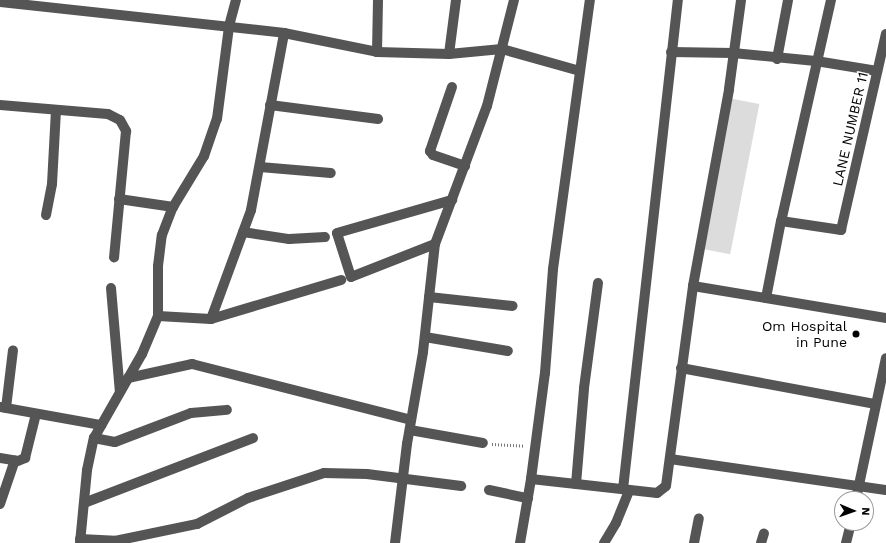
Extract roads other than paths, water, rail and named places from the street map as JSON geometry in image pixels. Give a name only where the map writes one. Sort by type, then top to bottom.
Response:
[{"type":"street","points":[[236,0],[229,26],[217,119],[204,156],[173,207],[162,235],[158,266],[158,316],[128,378],[94,438],[80,541],[114,541],[197,524],[248,498],[324,473],[367,474],[461,486]]},
{"type":"street","points":[[378,0],[378,52]]},
{"type":"street","points":[[449,54],[456,0]]},
{"type":"street","points":[[395,543],[410,425],[425,337],[435,244],[487,106],[514,0]]},
{"type":"street","points":[[520,543],[531,479],[545,373],[553,269],[590,0]]},
{"type":"street","points":[[604,543],[616,523],[626,490],[671,52],[678,0]]},
{"type":"street","points":[[531,479],[658,493],[666,486],[693,286],[729,89],[741,0]]},
{"type":"street","points":[[777,59],[788,0]]},
{"type":"street","points":[[766,298],[816,61],[831,0]]},
{"type":"street","points":[[0,2],[284,33],[378,52],[449,54],[502,49],[580,70]]},
{"type":"street","points":[[211,319],[251,210],[284,33]]},
{"type":"street","name":"LANE NUMBER 11","points":[[781,222],[841,230],[886,34]]},
{"type":"street","points":[[671,52],[733,53],[777,59],[816,61],[877,71]]},
{"type":"street","points":[[452,87],[430,151],[433,155],[465,166]]},
{"type":"street","points":[[0,104],[56,111],[108,114],[120,120],[126,131],[114,257]]},
{"type":"street","points":[[270,105],[378,119]]},
{"type":"street","points":[[46,215],[52,184],[56,111]]},
{"type":"street","points":[[260,167],[331,173]]},
{"type":"street","points":[[119,199],[173,207]]},
{"type":"street","points":[[435,244],[351,277],[337,233],[452,200]]},
{"type":"street","points":[[243,232],[289,239],[309,240],[325,237]]},
{"type":"street","points":[[158,316],[211,319],[342,280]]},
{"type":"street","points":[[576,484],[584,388],[598,283]]},
{"type":"street","points":[[693,286],[886,318]]},
{"type":"street","points":[[111,288],[120,392]]},
{"type":"street","points":[[429,297],[513,306]]},
{"type":"street","points":[[425,337],[508,351]]},
{"type":"street","points":[[13,350],[3,408],[101,425]]},
{"type":"street","points":[[858,491],[886,358]]},
{"type":"street","points":[[128,378],[192,364],[410,425],[483,443]]},
{"type":"street","points":[[681,368],[876,404]]},
{"type":"street","points":[[94,438],[115,442],[191,413],[227,410]]},
{"type":"street","points":[[0,458],[14,460],[25,458],[36,414]]},
{"type":"street","points":[[84,503],[254,438]]},
{"type":"street","points":[[670,459],[886,490]]},
{"type":"street","points":[[0,504],[14,460]]},
{"type":"street","points":[[489,490],[528,498]]},
{"type":"street","points":[[694,543],[700,518]]},
{"type":"street","points":[[846,543],[849,531]]},
{"type":"street","points":[[761,543],[764,533]]},
{"type":"place","name":"Om Hospital in Pune","points":[[856,334]]}]
